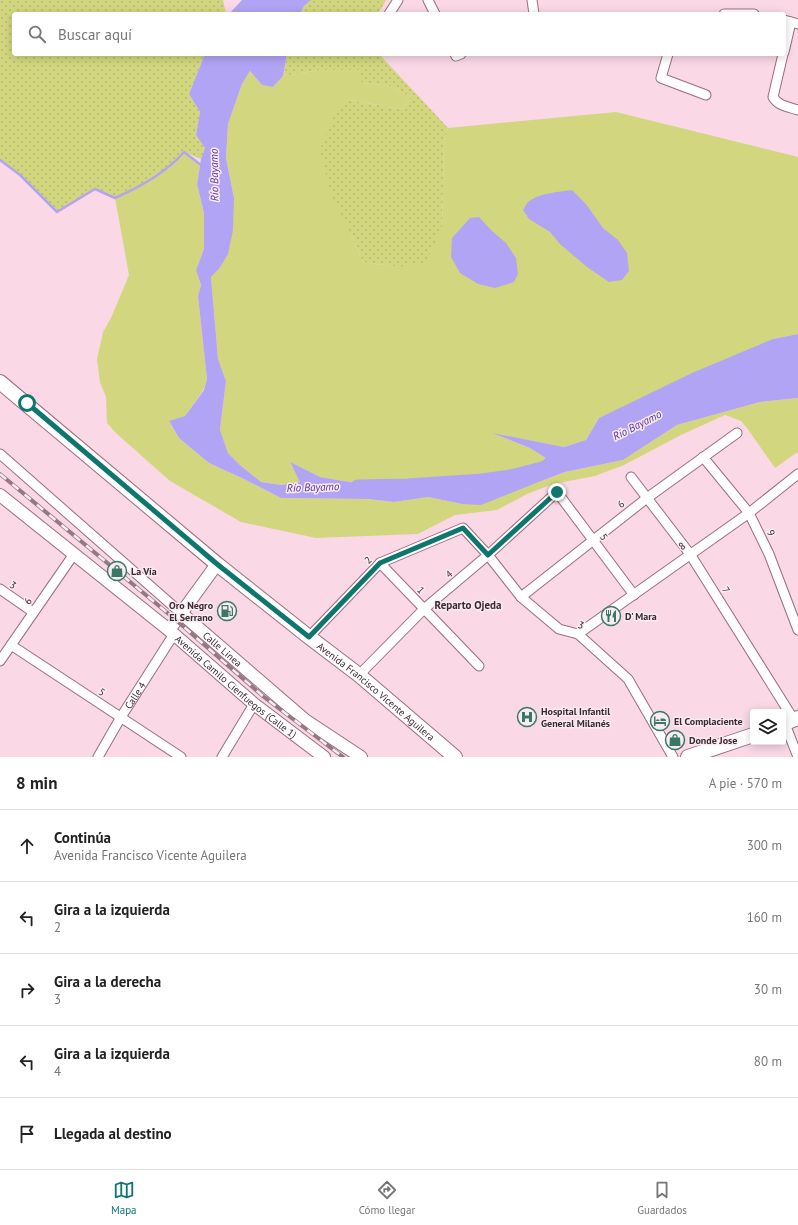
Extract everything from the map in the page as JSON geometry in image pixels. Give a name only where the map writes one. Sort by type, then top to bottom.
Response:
[{"type":"main road","name":"Avenida Francisco Vicente Aguilera","points":[[0,382],[217,564],[359,675],[455,757]]},
{"type":"main road","name":"Avenida Camilo Cienfuegos (Calle 1)","points":[[0,495],[171,632],[254,704],[324,757]]},
{"type":"main road","name":"Calle 4","points":[[171,632],[181,613],[217,564]]},
{"type":"main road","name":"Calle Linea","points":[[181,613],[305,720],[361,757]]},
{"type":"main road","points":[[688,757],[750,735]]},
{"type":"street","points":[[390,12],[398,0]]},
{"type":"street","points":[[428,0],[434,12]]},
{"type":"street","points":[[532,0],[534,12]]},
{"type":"street","points":[[786,44],[791,22]]},
{"type":"street","points":[[667,56],[661,78],[706,95]]},
{"type":"street","points":[[783,56],[773,97],[779,104],[798,110]]},
{"type":"street","name":"6","points":[[522,597],[646,498],[737,433]]},
{"type":"street","name":"Calle Linea","points":[[0,454],[181,613]]},
{"type":"street","name":"9","points":[[703,457],[749,513],[769,554],[798,630]]},
{"type":"street","name":"8","points":[[578,634],[749,513],[798,474]]},
{"type":"street","name":"7","points":[[631,477],[690,554],[790,722],[798,757]]},
{"type":"street","name":"5","points":[[557,492],[634,594]]},
{"type":"street","name":"4","points":[[359,675],[424,609],[488,555],[557,492]]},
{"type":"street","name":"3","points":[[463,528],[488,555],[522,597],[559,629],[578,634],[628,679],[672,757]]},
{"type":"street","name":"2","points":[[309,637],[380,563],[463,528]]},
{"type":"street","name":"6","points":[[0,662],[74,554]]},
{"type":"street","name":"1","points":[[380,563],[479,666]]},
{"type":"street","name":"3","points":[[0,589],[33,612]]},
{"type":"street","name":"Calle 4","points":[[98,757],[171,632]]},
{"type":"street","name":"5","points":[[11,645],[181,757]]},
{"type":"street","points":[[222,757],[254,704]]},
{"type":"green space","points":[[0,0],[223,0],[226,12],[12,12],[12,56],[204,56],[189,94],[200,112],[196,135],[205,148],[201,159],[184,152],[161,173],[124,194],[115,198],[95,189],[57,212],[20,175],[0,160]]},
{"type":"green space","points":[[311,0],[386,0],[379,12],[301,12],[304,6]]},
{"type":"green space","points":[[287,56],[381,56],[448,128],[444,139],[442,228],[426,262],[398,267],[363,262],[331,194],[320,150],[332,120],[348,100],[402,109],[411,97],[393,87],[359,82],[360,70],[320,70],[283,76]]},
{"type":"green space","points":[[320,70],[361,70],[359,82],[393,87],[411,97],[402,109],[348,100],[351,234],[363,262],[398,267],[442,228],[444,139],[448,128],[616,112],[798,157],[798,334],[773,339],[599,418],[586,440],[564,447],[495,434],[530,448],[547,458],[520,479],[473,489],[404,491],[320,477],[290,463],[301,482],[282,485],[261,482],[228,453],[220,430],[226,381],[218,359],[211,277],[219,269],[234,198],[226,158],[228,124],[242,84],[250,71],[262,85],[273,87],[283,76]]},
{"type":"green space","points":[[184,152],[200,164],[197,184],[204,213],[204,249],[196,270],[201,285],[198,296],[207,379],[204,389],[185,416],[169,422],[179,438],[209,463],[281,498],[368,499],[394,502],[428,497],[462,504],[536,483],[565,472],[623,460],[677,425],[760,402],[798,398],[798,453],[775,468],[741,421],[725,415],[681,435],[624,465],[595,476],[553,484],[527,494],[497,510],[455,515],[418,534],[316,538],[241,522],[170,481],[116,433],[107,423],[106,397],[100,382],[97,359],[103,332],[111,318],[129,275],[115,198],[161,173]]},
{"type":"water","points":[[242,0],[311,0],[304,6],[301,12],[231,12]]},
{"type":"water","points":[[204,56],[287,56],[283,76],[273,87],[262,85],[250,71],[242,84],[228,124],[226,158],[234,198],[233,230],[228,254],[219,269],[211,277],[218,359],[226,381],[220,430],[228,453],[261,482],[282,485],[300,482],[290,462],[320,477],[404,491],[473,489],[520,479],[546,458],[530,448],[492,433],[564,447],[586,440],[599,418],[692,373],[773,339],[798,334],[798,398],[760,402],[677,425],[623,460],[565,472],[481,505],[462,504],[428,497],[394,502],[368,499],[281,498],[209,463],[179,438],[169,421],[185,416],[204,390],[207,379],[198,296],[201,285],[196,270],[204,249],[204,213],[197,184],[201,159],[205,148],[196,135],[200,112],[189,94]]},
{"type":"water","points":[[572,190],[586,204],[603,228],[618,240],[627,253],[629,271],[622,280],[609,282],[587,267],[560,244],[550,232],[529,219],[523,210],[532,199],[549,193]]},
{"type":"water","points":[[479,217],[506,243],[516,258],[518,274],[514,282],[495,288],[478,284],[460,273],[451,257],[452,238],[470,218]]},
{"type":"waterway","points":[[0,160],[20,175],[57,212],[95,189],[115,198],[124,194],[161,173],[184,152],[201,165]]},
{"type":"waterway","name":"Río Bayamo","points":[[358,487],[408,486],[482,481],[511,477],[546,468]]},
{"type":"railway","points":[[0,474],[176,620],[264,697],[343,757]]},
{"type":"place","name":"La Vía","points":[[117,571]]},
{"type":"place","name":"Oro Negro El Serrano","points":[[227,611]]},
{"type":"place","name":"D' Mara","points":[[611,616]]},
{"type":"place","name":"Hospital Infantil General Milanés","points":[[527,717]]},
{"type":"place","name":"El Complaciente","points":[[660,721]]},
{"type":"place","name":"Donde Jose","points":[[675,740]]},
{"type":"district","name":"Reparto Ojeda","points":[[468,605]]},
{"type":"route","points":[[27,403],[217,564],[309,637],[380,563],[463,528],[488,555],[557,492]]}]
